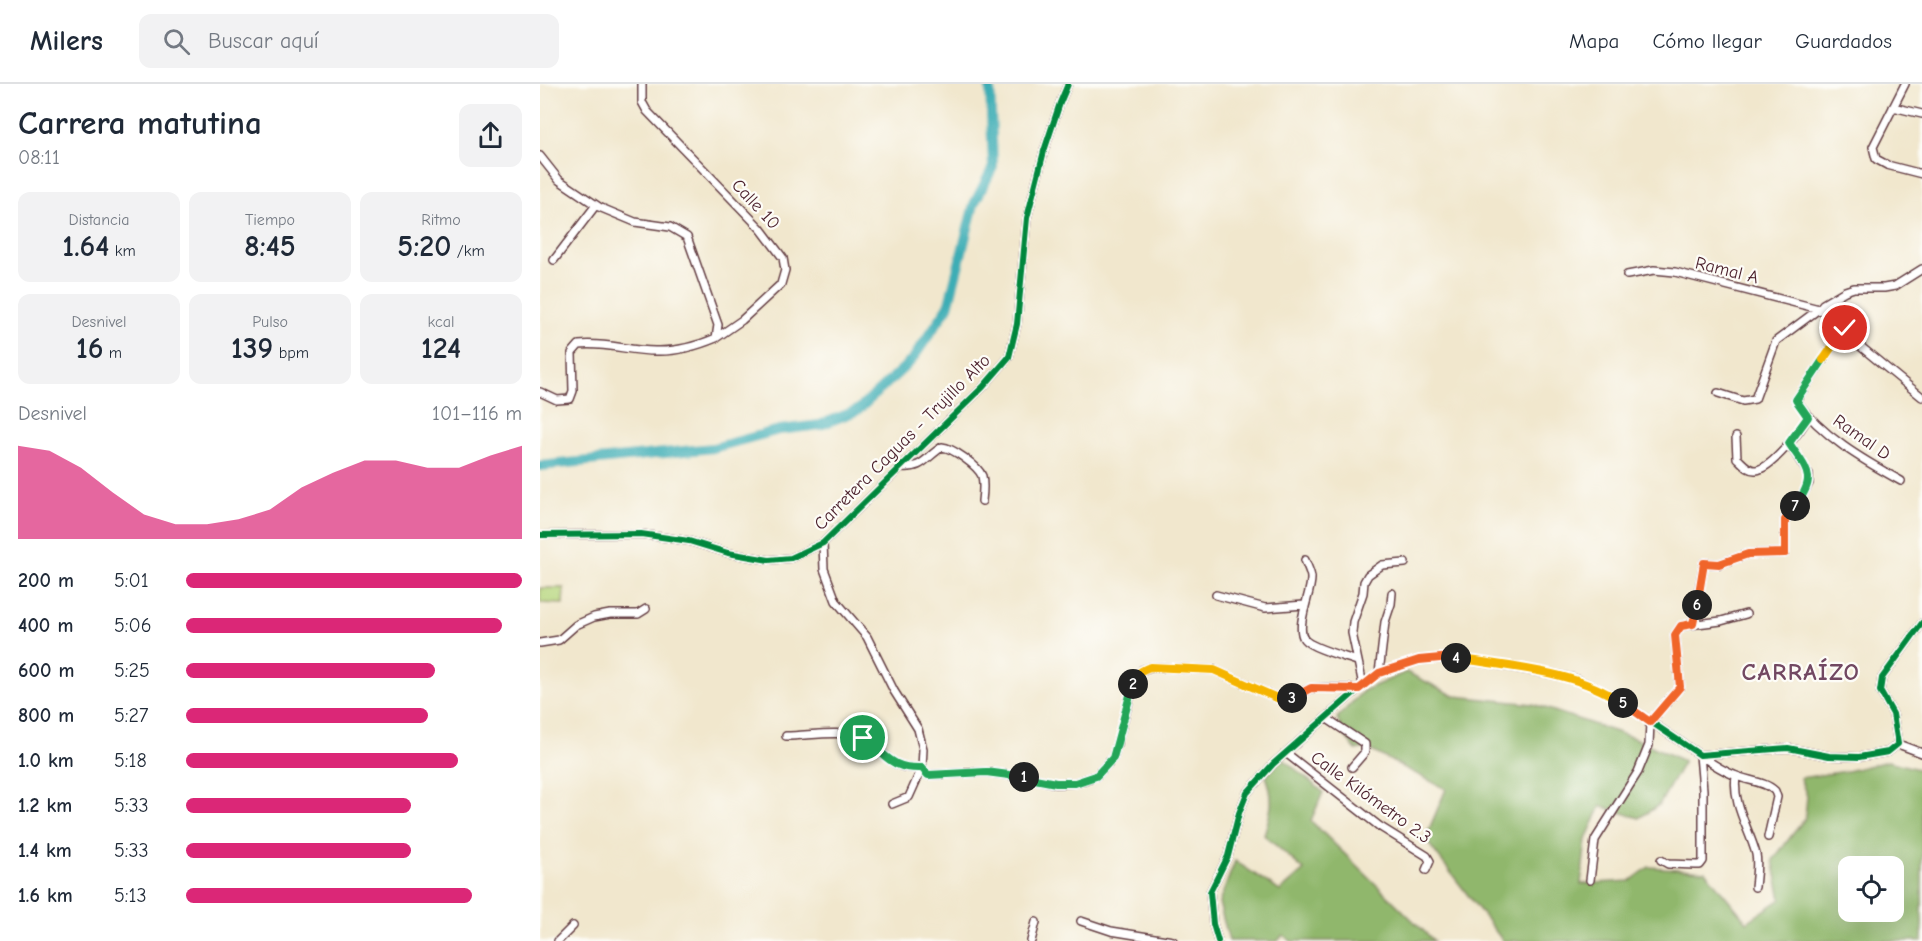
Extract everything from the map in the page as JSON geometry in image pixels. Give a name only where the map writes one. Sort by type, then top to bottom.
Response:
[{"type":"street","name":"Calle 10","points":[[540,392],[557,400],[570,399],[573,391],[573,353],[579,345],[596,343],[656,351],[696,346],[716,338],[742,320],[781,284],[785,270],[783,258],[761,229],[647,111],[642,102],[642,84]]},
{"type":"street","name":"Carretera Caguas - Trujillo Alto","points":[[540,535],[641,534],[689,541],[728,553],[769,560],[791,558],[823,543],[983,387],[1009,357],[1017,324],[1027,218],[1044,151],[1068,84]]},
{"type":"street","points":[[1905,84],[1873,147],[1876,159],[1887,165],[1922,174]]},
{"type":"street","points":[[1893,107],[1922,114]]},
{"type":"street","points":[[540,156],[559,180],[597,205],[635,222],[670,227],[687,237],[715,313],[718,325],[716,338]]},
{"type":"street","points":[[554,260],[597,205]]},
{"type":"street","points":[[1718,393],[1743,401],[1755,399],[1776,341],[1823,304],[1854,288],[1895,286],[1922,269]]},
{"type":"street","name":"Ramal A","points":[[1627,275],[1654,270],[1675,272],[1819,309],[1838,318],[1860,346],[1922,397]]},
{"type":"street","name":"Ramal D","points":[[1845,328],[1796,400],[1808,417],[1868,463],[1901,481]]},
{"type":"street","points":[[1736,436],[1737,458],[1749,469],[1758,470],[1766,466],[1789,443],[1808,417]]},
{"type":"street","points":[[1693,624],[1704,563],[1719,564],[1748,554],[1785,553],[1785,520],[1809,483],[1809,475],[1789,443]]},
{"type":"street","points":[[901,467],[913,468],[922,465],[942,447],[950,448],[980,472],[982,501]]},
{"type":"street","points":[[823,543],[824,568],[836,602],[867,637],[894,692],[918,729],[923,749],[922,768],[909,796],[892,804]]},
{"type":"street","points":[[1305,560],[1311,579],[1304,606],[1302,634],[1311,644],[1357,661]]},
{"type":"street","points":[[1361,687],[1352,633],[1364,582],[1368,575],[1382,565],[1402,563]]},
{"type":"street","points":[[1379,673],[1384,622],[1391,604],[1392,593]]},
{"type":"street","points":[[1216,595],[1265,608],[1304,606]]},
{"type":"street","points":[[540,643],[559,640],[576,625],[594,617],[610,614],[638,614],[646,609]]},
{"type":"street","points":[[1590,880],[1595,840],[1638,772],[1648,746],[1650,722],[1680,687],[1675,635],[1681,626],[1721,621],[1746,614]]},
{"type":"street","points":[[1898,744],[1893,714],[1880,691],[1882,678],[1922,623]]},
{"type":"street","points":[[1218,941],[1213,924],[1210,892],[1228,856],[1239,813],[1247,793],[1273,764],[1379,673],[1419,660],[1451,657],[1574,678],[1611,694],[1713,765],[1736,776],[1766,785],[1775,791],[1777,797],[1768,837]]},
{"type":"street","points":[[786,736],[852,735],[863,738],[892,763],[922,768],[928,775],[986,772],[1056,783],[1075,783],[1096,776],[1113,758],[1136,676],[1142,670],[1151,667],[1214,670],[1277,698],[1288,700],[1311,688],[1361,687]]},
{"type":"street","points":[[1326,718],[1365,744],[1365,752],[1352,767]]},
{"type":"street","points":[[1898,744],[1922,753]]},
{"type":"street","points":[[1700,755],[1788,748],[1829,756],[1859,757],[1888,752],[1898,744]]},
{"type":"street","name":"Calle Kilómetro 2.3","points":[[1286,753],[1379,826],[1427,856],[1430,861],[1426,870]]},
{"type":"street","points":[[1661,860],[1668,864],[1696,865],[1700,865],[1703,861],[1703,790],[1700,755]]},
{"type":"street","points":[[1736,776],[1735,784],[1740,810],[1757,859],[1755,886]]},
{"type":"street","points":[[1212,907],[1223,941]]},
{"type":"street","points":[[1081,921],[1111,931],[1173,941]]},
{"type":"street","points":[[1031,941],[1036,922]]},
{"type":"street","points":[[558,941],[573,926]]},
{"type":"green space","points":[[540,588],[564,588],[563,604],[540,603]]},
{"type":"green space","points":[[1406,672],[1455,696],[1533,704],[1634,738],[1684,761],[1659,805],[1639,818],[1601,806],[1586,839],[1581,884],[1630,881],[1649,867],[1705,871],[1747,922],[1781,899],[1773,860],[1805,818],[1807,796],[1800,778],[1847,771],[1888,761],[1922,770],[1922,941],[1503,941],[1425,839],[1446,789],[1366,748],[1356,750],[1342,732],[1337,718],[1363,691]]},
{"type":"green space","points":[[1282,758],[1323,792],[1311,821],[1434,941],[1291,941],[1283,935],[1278,941],[1229,941],[1219,903],[1235,861],[1280,891],[1304,870],[1264,835],[1271,806],[1266,776]]},
{"type":"waterway","points":[[540,466],[713,448],[779,430],[820,425],[858,410],[912,360],[948,307],[974,204],[993,167],[990,84]]},
{"type":"cycle path","points":[[540,535],[641,534],[689,541],[728,553],[769,560],[791,558],[823,543],[983,387],[1009,357],[1017,324],[1027,218],[1044,151],[1068,84]]},
{"type":"cycle path","points":[[1218,941],[1213,924],[1210,892],[1228,856],[1239,813],[1247,793],[1273,764],[1379,673],[1419,660],[1451,657],[1574,678],[1611,695],[1700,755],[1788,748],[1829,756],[1859,757],[1888,752],[1898,744],[1893,714],[1880,691],[1882,678],[1922,623]]},
{"type":"district","name":"CARRAÍZO","points":[[1801,672]]},
{"type":"route","points":[[863,738],[892,763],[899,766],[922,768],[928,775],[986,772],[1056,783],[1075,783],[1096,776],[1113,758],[1136,676],[1142,670],[1151,667],[1214,670],[1277,698],[1288,700],[1311,688],[1359,689],[1379,673],[1419,660],[1451,657],[1574,678],[1611,694],[1650,722],[1680,687],[1675,635],[1681,626],[1693,624],[1704,563],[1719,564],[1748,554],[1785,553],[1785,520],[1809,483],[1809,475],[1789,443],[1808,417],[1796,400],[1845,328]]}]
